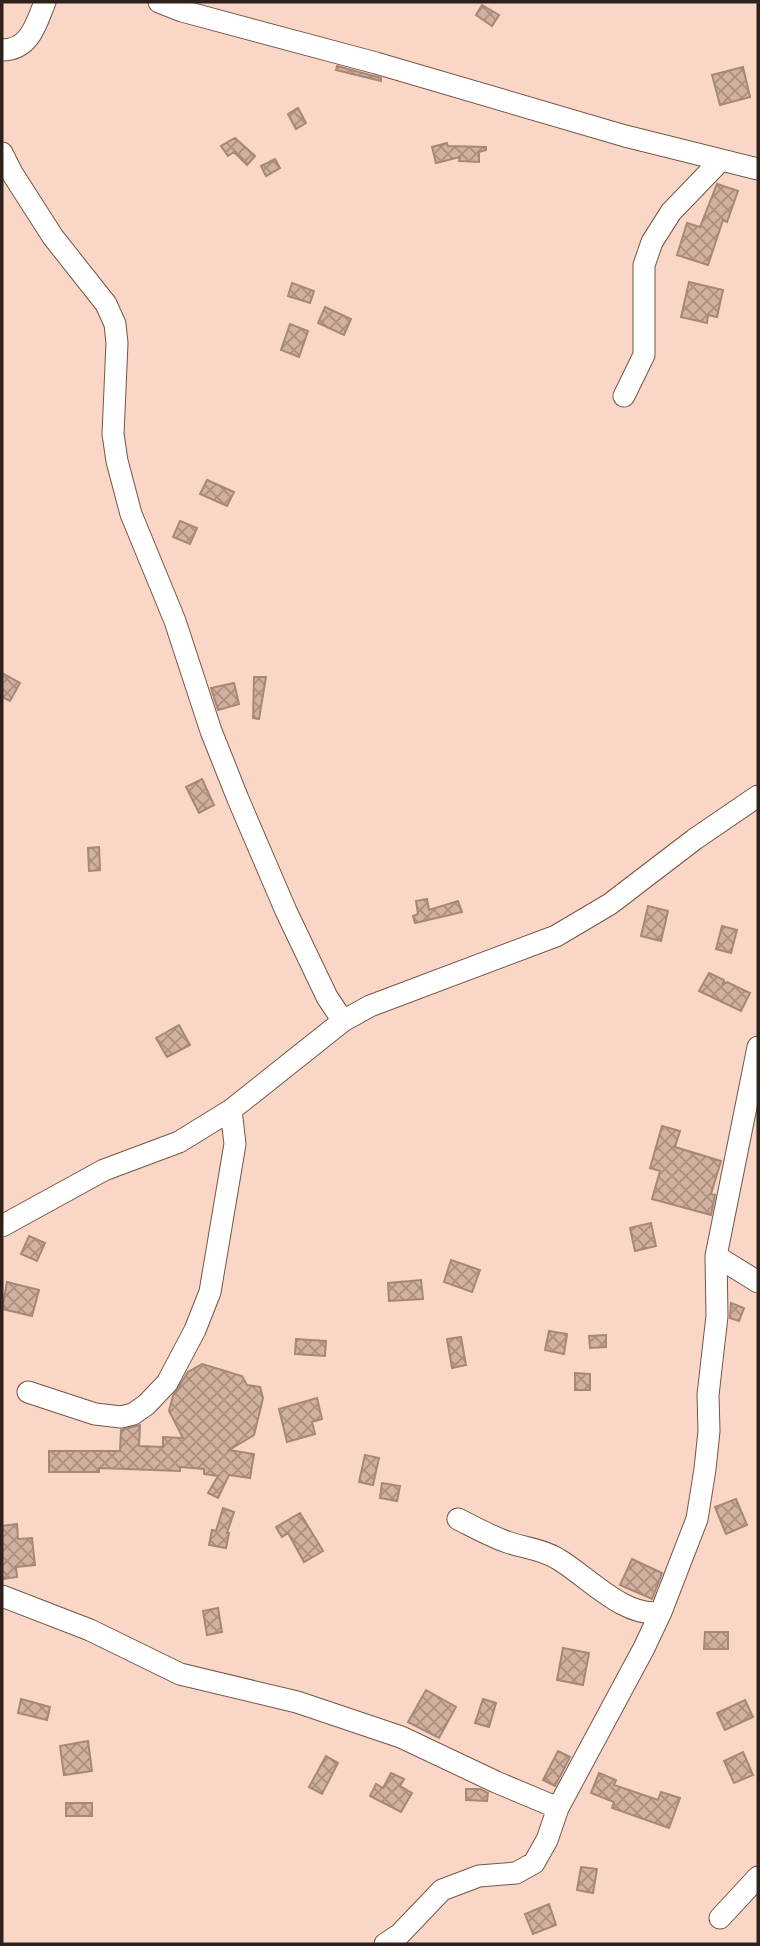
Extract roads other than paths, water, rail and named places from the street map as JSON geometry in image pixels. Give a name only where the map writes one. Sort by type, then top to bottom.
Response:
[{"type":"street","points":[[2,50],[22,46],[29,38],[45,2]]},
{"type":"street","points":[[159,2],[182,11],[376,62],[625,136],[758,169]]},
{"type":"street","points":[[2,153],[53,237],[106,303],[115,324],[117,343],[113,434],[131,514],[175,621],[211,731],[238,799],[327,998],[343,1021]]},
{"type":"street","points":[[624,396],[645,355],[645,265],[652,242],[671,212],[721,160]]},
{"type":"street","points":[[2,1226],[104,1170],[179,1142],[231,1110],[343,1021],[370,1006],[556,936],[610,904],[695,839],[758,796]]},
{"type":"street","points":[[385,1944],[400,1934],[442,1890],[479,1876],[516,1873],[534,1863],[547,1840],[558,1808],[660,1612],[697,1519],[709,1431],[708,1395],[717,1316],[716,1256],[758,1047]]},
{"type":"street","points":[[28,1392],[95,1414],[121,1417],[146,1405],[166,1382],[195,1330],[210,1292],[235,1144],[231,1110]]},
{"type":"street","points":[[716,1256],[758,1282]]},
{"type":"street","points":[[458,1519],[494,1537],[558,1559],[608,1594],[648,1615],[660,1612]]},
{"type":"street","points":[[2,1596],[90,1630],[180,1674],[297,1702],[401,1737],[558,1808]]},
{"type":"street","points":[[720,1918],[758,1877]]}]
